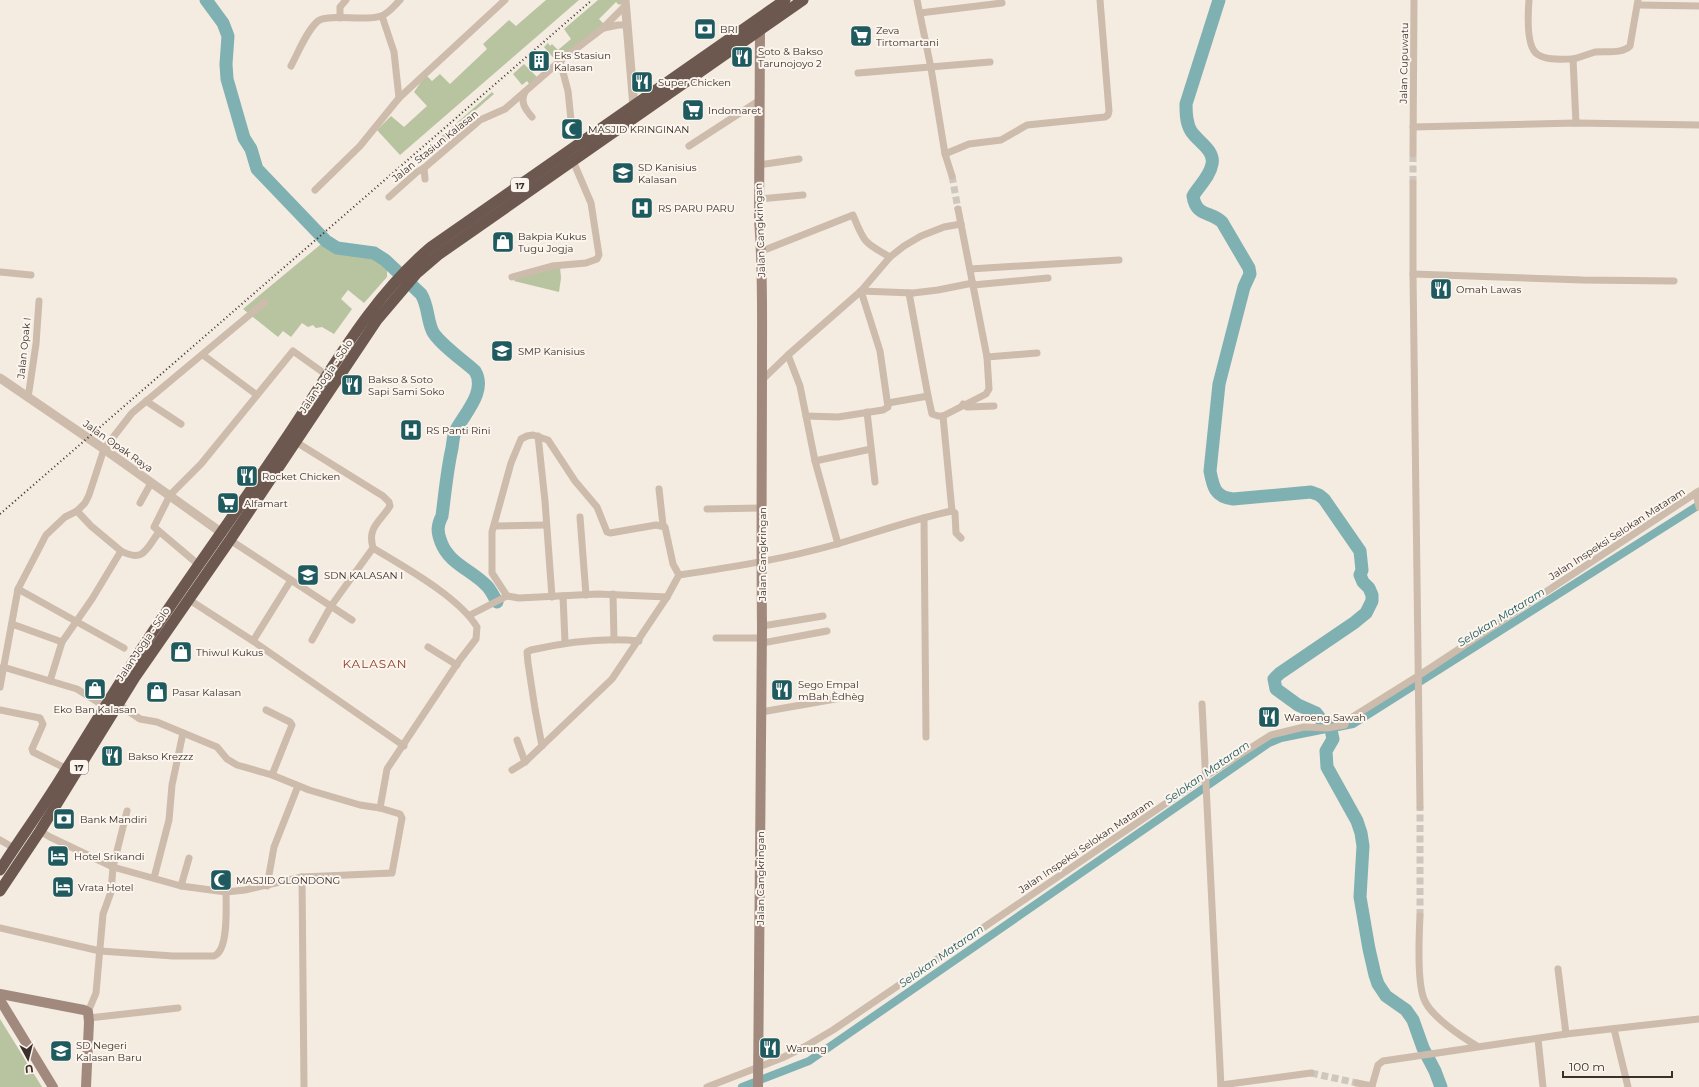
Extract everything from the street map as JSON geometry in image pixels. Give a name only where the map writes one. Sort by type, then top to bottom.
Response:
[{"type":"highway","name":"Jalan Jogja - Solo","points":[[757,26],[785,0]]},
{"type":"highway","name":"Jalan Jogja - Solo","points":[[0,891],[40,830],[189,592],[366,318],[392,294],[431,247],[637,111],[757,26],[803,0]]},
{"type":"highway","name":"Jalan Jogja - Solo","points":[[413,270],[438,255],[573,161],[637,111]]},
{"type":"highway","name":"Jalan Jogja - Solo","points":[[0,870],[66,769],[104,706],[189,592],[199,565],[226,536],[296,442],[377,320],[392,294]]},
{"type":"main road","name":"Jalan Cangkringan","points":[[757,26],[760,100],[759,199],[762,250],[762,640],[758,1087]]},
{"type":"main road","points":[[0,994],[84,1010],[88,1015],[86,1087]]},
{"type":"main road","points":[[0,1000],[53,1087]]},
{"type":"street","points":[[340,18],[340,6],[346,0]]},
{"type":"street","points":[[291,66],[316,22],[326,17],[352,19],[382,16],[400,0]]},
{"type":"street","points":[[917,0],[931,68],[945,154],[952,176]]},
{"type":"street","points":[[945,154],[969,144],[1001,140],[1027,125],[1108,116],[1109,111],[1100,0]]},
{"type":"street","name":"Jalan Cupuwatu","points":[[1413,154],[1415,47],[1414,0]]},
{"type":"street","points":[[1529,0],[1531,48],[1537,54],[1544,57],[1574,59],[1594,53],[1628,48],[1630,46],[1638,3],[1674,3],[1699,6]]},
{"type":"street","points":[[315,190],[360,146],[399,98],[503,1]]},
{"type":"street","points":[[625,3],[626,25],[637,111]]},
{"type":"street","name":"Jalan Stasiun Kalasan","points":[[389,197],[480,120],[505,108],[560,61],[602,29],[625,3]]},
{"type":"street","points":[[920,12],[1002,3]]},
{"type":"street","points":[[382,16],[394,52],[399,98]]},
{"type":"street","points":[[602,29],[618,25],[626,25]]},
{"type":"street","points":[[1574,59],[1576,123]]},
{"type":"street","points":[[560,61],[568,90],[571,120]]},
{"type":"street","points":[[858,73],[990,62]]},
{"type":"street","points":[[525,92],[522,97],[523,103],[532,117]]},
{"type":"street","points":[[689,146],[760,100]]},
{"type":"street","points":[[1413,127],[1576,123],[1699,125]]},
{"type":"street","points":[[759,165],[799,160]]},
{"type":"street","points":[[512,277],[552,266],[586,262],[597,259],[599,255],[591,203],[573,161]]},
{"type":"street","points":[[424,168],[425,179]]},
{"type":"street","points":[[1413,183],[1420,807]]},
{"type":"street","points":[[759,199],[803,195]]},
{"type":"street","points":[[910,293],[932,414],[943,416],[963,404],[986,394],[989,390],[987,357],[958,209]]},
{"type":"street","points":[[762,250],[853,215],[863,240],[873,248],[890,257]]},
{"type":"street","points":[[762,380],[788,355],[862,291],[890,257],[904,246],[921,236],[944,227],[961,224]]},
{"type":"street","points":[[970,269],[1119,260]]},
{"type":"street","points":[[0,272],[31,275]]},
{"type":"street","points":[[1413,274],[1583,280],[1674,281]]},
{"type":"street","points":[[862,291],[910,293],[973,284],[1048,278]]},
{"type":"street","points":[[806,416],[838,417],[886,409],[888,403],[880,351],[862,291]]},
{"type":"street","name":"Jalan Opak I","points":[[28,398],[36,344],[39,301]]},
{"type":"street","points":[[0,687],[18,589],[46,535],[65,517],[78,511],[89,494],[104,449],[132,413],[265,302]]},
{"type":"street","points":[[199,565],[158,532],[154,526],[170,495],[201,464],[293,351],[328,376]]},
{"type":"street","points":[[987,357],[1037,353]]},
{"type":"street","points":[[203,354],[257,395]]},
{"type":"street","points":[[788,355],[800,386],[815,461],[838,544]]},
{"type":"street","name":"Jalan Opak Raya","points":[[0,378],[170,495],[226,536]]},
{"type":"street","points":[[888,403],[928,396]]},
{"type":"street","points":[[146,401],[181,424]]},
{"type":"street","points":[[963,404],[968,407],[994,406]]},
{"type":"street","points":[[867,412],[875,482]]},
{"type":"street","points":[[943,416],[952,511],[955,513],[956,534],[961,538]]},
{"type":"street","points":[[508,596],[494,578],[490,567],[492,532],[511,463],[522,439],[527,436],[538,436],[544,438],[551,444],[575,480],[594,503],[607,532],[610,533],[663,525]]},
{"type":"street","points":[[538,436],[545,501],[552,597]]},
{"type":"street","points":[[296,442],[383,496],[389,502],[390,506],[372,531],[371,540],[373,548],[422,578],[470,615],[477,627],[476,639],[387,769],[380,808]]},
{"type":"street","points":[[815,461],[871,449]]},
{"type":"street","points":[[140,503],[151,482]]},
{"type":"street","points":[[659,489],[663,525],[666,528],[673,564],[679,575]]},
{"type":"street","points":[[1697,494],[1699,507]]},
{"type":"street","name":"Jalan Inspeksi Selokan Mataram","points":[[707,1087],[758,1070],[833,1030],[1271,735],[1304,727],[1327,728],[1345,725],[1346,721],[1418,677],[1697,494]]},
{"type":"street","points":[[707,509],[761,508]]},
{"type":"street","points":[[78,511],[91,526],[121,551],[130,556],[142,555],[158,532]]},
{"type":"street","points":[[679,575],[761,563],[838,544],[952,511]]},
{"type":"street","points":[[580,517],[586,595]]},
{"type":"street","points":[[924,518],[926,737]]},
{"type":"street","points":[[494,526],[546,525]]},
{"type":"street","points":[[226,536],[352,620]]},
{"type":"street","points":[[312,640],[331,606],[373,548]]},
{"type":"street","points":[[50,681],[62,642],[92,599],[121,551]]},
{"type":"street","points":[[512,770],[526,762],[612,679],[668,597],[679,575]]},
{"type":"street","points":[[253,641],[291,580]]},
{"type":"street","points":[[18,589],[124,648]]},
{"type":"street","points":[[189,592],[253,641],[404,746]]},
{"type":"street","points":[[470,615],[508,596],[519,598],[613,594],[668,597]]},
{"type":"street","points":[[613,594],[614,640]]},
{"type":"street","points":[[562,596],[565,642]]},
{"type":"street","points":[[762,626],[823,616]]},
{"type":"street","points":[[12,624],[62,642]]},
{"type":"street","points":[[716,638],[762,640],[827,631]]},
{"type":"street","points":[[542,746],[528,663],[528,652],[565,642],[614,640],[639,641]]},
{"type":"street","points":[[428,647],[457,665]]},
{"type":"street","points":[[3,667],[77,689],[104,706]]},
{"type":"street","points":[[761,712],[841,698]]},
{"type":"street","points":[[40,830],[50,837],[113,867],[181,886],[226,892],[267,886],[302,877],[392,874],[402,818],[400,814],[380,808],[360,805],[298,786],[272,775],[237,765],[227,759],[217,747],[157,722],[140,719],[118,704]]},
{"type":"street","points":[[1202,704],[1221,1086],[1311,1073]]},
{"type":"street","points":[[0,710],[40,718],[43,724],[32,751],[66,769]]},
{"type":"street","points":[[266,710],[290,722],[292,725],[272,775]]},
{"type":"street","points":[[154,878],[169,820],[172,785],[183,733]]},
{"type":"street","points":[[517,740],[526,762]]},
{"type":"street","points":[[267,886],[274,847],[298,786]]},
{"type":"street","points":[[127,812],[113,867],[111,892],[103,914],[96,993],[88,1015],[178,1008]]},
{"type":"street","points":[[0,840],[14,848]]},
{"type":"street","points":[[181,886],[189,858]]},
{"type":"street","points":[[302,877],[304,1087]]},
{"type":"street","points":[[0,928],[100,951],[173,956],[218,954],[222,948],[226,919],[226,892]]},
{"type":"street","points":[[1420,916],[1420,972],[1424,1000],[1433,1012],[1443,1021],[1458,1034],[1477,1046]]},
{"type":"street","points":[[1558,969],[1566,1034]]},
{"type":"street","points":[[1357,1083],[1372,1086],[1378,1066],[1383,1061],[1566,1034],[1699,1019]]},
{"type":"street","points":[[1614,1029],[1628,1087]]},
{"type":"street","points":[[1538,1039],[1543,1087]]},
{"type":"green space","points":[[546,0],[579,0],[400,155],[377,130],[391,116],[404,127],[427,106],[414,92],[426,75],[432,81],[440,74],[450,84],[487,49],[483,44],[509,20],[516,26]]},
{"type":"green space","points":[[598,0],[621,0],[622,3],[619,5],[616,2],[599,19],[604,24],[557,62],[544,47],[548,43],[550,46],[552,44],[558,50],[571,39],[564,29]]},
{"type":"green space","points":[[524,64],[538,78],[530,85],[527,81],[522,85],[513,74]]},
{"type":"green space","points":[[492,92],[494,94],[463,121],[468,127],[457,137],[454,134],[424,160],[420,155]]},
{"type":"green space","points":[[326,240],[332,240],[341,246],[383,261],[387,265],[387,277],[364,303],[348,290],[341,299],[352,309],[334,334],[322,327],[316,328],[313,325],[308,327],[302,323],[291,337],[283,331],[278,337],[243,309]]},
{"type":"green space","points":[[560,267],[561,278],[559,292],[514,281],[516,278]]},
{"type":"green space","points":[[0,1019],[42,1087],[0,1087]]},
{"type":"waterway","points":[[206,0],[223,23],[228,36],[226,64],[227,79],[244,138],[251,149],[257,169],[326,241],[337,248],[374,253],[385,260],[421,294],[425,303],[430,325],[439,340],[475,371],[478,379],[477,394],[454,434],[447,473],[442,516],[438,526],[438,532],[441,542],[449,556],[481,580],[487,586],[497,602]]},
{"type":"waterway","points":[[1219,0],[1186,104],[1189,128],[1209,150],[1212,159],[1209,173],[1193,196],[1197,207],[1201,211],[1222,222],[1249,268],[1250,274],[1244,287],[1219,384],[1210,471],[1211,477],[1216,490],[1222,496],[1227,498],[1233,499],[1311,492],[1319,495],[1324,499],[1360,551],[1362,570],[1360,575],[1372,595],[1372,601],[1366,613],[1280,673],[1274,679],[1276,689],[1298,705],[1316,713],[1322,721],[1330,725],[1333,739],[1326,751],[1327,767],[1357,821],[1361,833],[1363,846],[1360,897],[1375,975],[1378,984],[1386,996],[1406,1010],[1413,1020],[1423,1048],[1435,1071],[1441,1087]]},
{"type":"waterway","name":"Selokan Mataram","points":[[1338,727],[1353,724],[1699,505]]},
{"type":"waterway","name":"Selokan Mataram","points":[[742,1087],[809,1061],[1269,743],[1281,738],[1326,729]]},
{"type":"tunnel","points":[[1413,154],[1413,183]]},
{"type":"tunnel","points":[[952,176],[958,209]]},
{"type":"tunnel","points":[[1420,807],[1420,916]]},
{"type":"tunnel","points":[[1311,1073],[1357,1083]]},
{"type":"railway","points":[[0,514],[592,0]]},
{"type":"place","name":"BRI","points":[[705,29]]},
{"type":"place","name":"Zeva Tirtomartani","points":[[861,36]]},
{"type":"place","name":"Soto & Bakso Tarunojoyo 2","points":[[742,57]]},
{"type":"place","name":"Eks Stasiun Kalasan","points":[[539,61]]},
{"type":"place","name":"Super Chicken","points":[[642,82]]},
{"type":"place","name":"Indomaret","points":[[693,110]]},
{"type":"place","name":"MASJID KRINGINAN","points":[[572,129]]},
{"type":"place","name":"SD Kanisius Kalasan","points":[[623,173]]},
{"type":"place","name":"RS PARU PARU","points":[[642,208]]},
{"type":"place","name":"Bakpia Kukus Tugu Jogja","points":[[503,242]]},
{"type":"place","name":"Omah Lawas","points":[[1441,289]]},
{"type":"place","name":"SMP Kanisius","points":[[502,351]]},
{"type":"place","name":"Bakso & Soto Sapi Sami Soko","points":[[352,385]]},
{"type":"place","name":"RS Panti Rini","points":[[411,430]]},
{"type":"place","name":"Rocket Chicken","points":[[247,476]]},
{"type":"place","name":"Alfamart","points":[[228,503]]},
{"type":"place","name":"SDN KALASAN I","points":[[308,575]]},
{"type":"place","name":"Thiwul Kukus","points":[[181,652]]},
{"type":"place","name":"Eko Ban Kalasan","points":[[95,689]]},
{"type":"place","name":"Sego Empal mBah Èdhèg","points":[[782,690]]},
{"type":"place","name":"Pasar Kalasan","points":[[157,692]]},
{"type":"place","name":"Waroeng Sawah","points":[[1269,717]]},
{"type":"place","name":"Bakso Krezzz","points":[[112,756]]},
{"type":"place","name":"Bank Mandiri","points":[[64,819]]},
{"type":"place","name":"Hotel Srikandi","points":[[58,856]]},
{"type":"place","name":"MASJID GLONDONG","points":[[221,880]]},
{"type":"place","name":"Vrata Hotel","points":[[63,887]]},
{"type":"place","name":"Warung","points":[[770,1048]]},
{"type":"place","name":"SD Negeri Kalasan Baru","points":[[61,1051]]},
{"type":"district","name":"KALASAN","points":[[375,663]]}]
